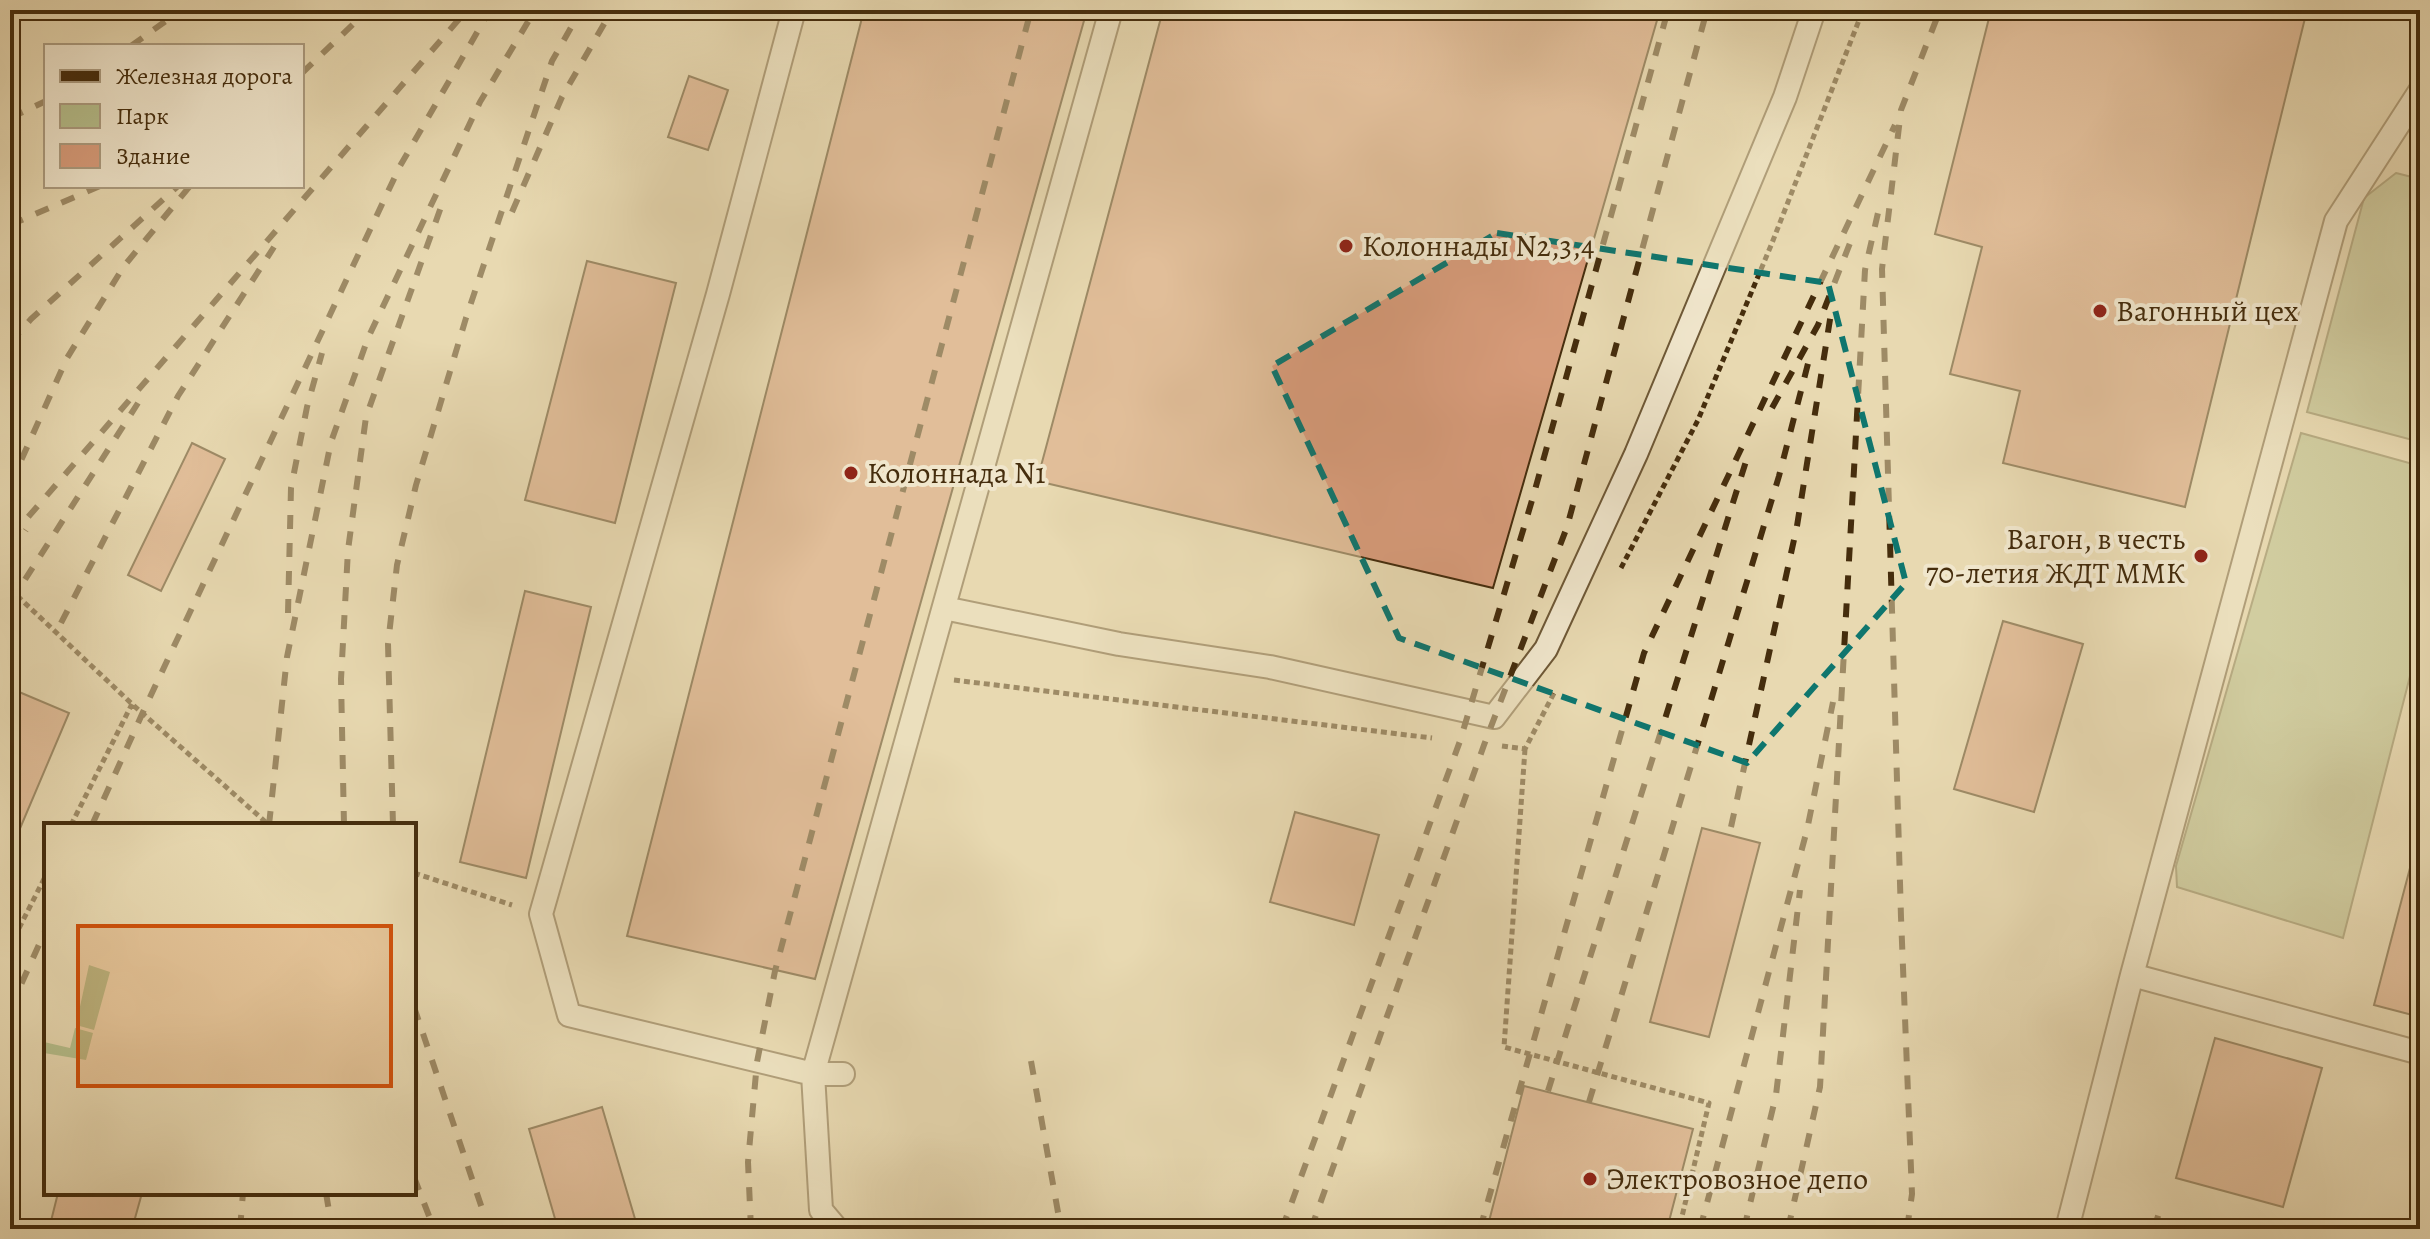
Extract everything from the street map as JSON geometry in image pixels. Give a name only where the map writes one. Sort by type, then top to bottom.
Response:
[{"type":"lane","points":[[794,10],[718,294],[541,914],[569,1015],[813,1074],[843,1074]]},
{"type":"lane","points":[[837,1229],[821,1210],[813,1074],[1111,10]]},
{"type":"lane","points":[[944,608],[1119,644],[1270,667],[1494,717],[1546,649],[1636,454],[1785,97],[1814,10]]},
{"type":"lane","points":[[2067,1229],[2132,975],[2336,221],[2410,124],[2420,91]]},
{"type":"lane","points":[[2132,975],[2420,1053]]},
{"type":"path","points":[[1618,573],[1698,420],[1772,243],[1863,10]]},
{"type":"path","points":[[10,589],[132,704],[267,823]]},
{"type":"path","points":[[940,678],[1445,739]]},
{"type":"path","points":[[1561,681],[1525,749],[1504,1047],[1709,1103],[1679,1229]]},
{"type":"path","points":[[72,823],[132,704]]},
{"type":"path","points":[[1497,746],[1525,749]]},
{"type":"path","points":[[416,874],[541,914]]},
{"type":"path","points":[[10,946],[44,879]]},
{"type":"highlighted area","points":[[1497,233],[1828,283],[1906,583],[1747,763],[1399,638],[1272,366]]},
{"type":"green space","points":[[2396,173],[2420,179],[2420,442],[2307,412],[2364,198]]},
{"type":"green space","points":[[2301,433],[2420,466],[2420,637],[2343,938],[2177,887],[2176,866]]},
{"type":"building","name":"Колоннада N1","points":[[864,10],[1087,10],[815,979],[627,936]]},
{"type":"building","name":"Колоннады N2,3,4","points":[[1163,10],[1660,10],[1493,588],[1037,481]]},
{"type":"building","name":"Вагонный цех","points":[[1991,10],[2307,10],[2185,507],[2003,463],[2020,391],[1950,374],[1982,247],[1935,234]]},
{"type":"building","points":[[689,76],[728,90],[708,150],[668,137]]},
{"type":"building","points":[[587,261],[676,283],[615,523],[525,500]]},
{"type":"building","points":[[192,443],[225,459],[161,591],[128,575]]},
{"type":"building","points":[[525,591],[591,607],[526,878],[460,862]]},
{"type":"building","points":[[2003,621],[2083,644],[2034,812],[1954,789]]},
{"type":"building","points":[[12,689],[69,713],[10,852],[10,693]]},
{"type":"building","points":[[1295,812],[1379,835],[1354,925],[1270,902]]},
{"type":"building","points":[[1702,828],[1760,843],[1709,1037],[1650,1022]]},
{"type":"building","points":[[2420,830],[2420,1017],[2374,1005]]},
{"type":"building","points":[[2215,1038],[2322,1068],[2283,1207],[2176,1178]]},
{"type":"building","name":"Электровозное депо","points":[[1524,1086],[1693,1129],[1667,1229],[1487,1229]]},
{"type":"building","points":[[602,1107],[638,1229],[558,1229],[529,1129]]},
{"type":"building","points":[[58,1195],[141,1195],[132,1229],[49,1229]]},
{"type":"building","points":[[369,1224],[369,1229],[275,1229]]},
{"type":"railway","points":[[134,44],[181,10]]},
{"type":"railway","points":[[304,71],[368,10]]},
{"type":"railway","points":[[10,538],[467,10]]},
{"type":"railway","points":[[93,823],[400,166],[490,10]]},
{"type":"railway","points":[[269,823],[287,657],[331,442],[368,338],[480,102],[535,10]]},
{"type":"railway","points":[[393,823],[388,644],[397,565],[416,485],[466,318],[552,61],[581,10]]},
{"type":"railway","points":[[512,212],[562,97],[612,10]]},
{"type":"railway","points":[[751,1229],[748,1162],[757,1062],[775,971],[1031,10]]},
{"type":"railway","points":[[1282,1229],[1460,741],[1533,497],[1668,10]]},
{"type":"railway","points":[[1311,1229],[1484,745],[1567,527],[1707,10]]},
{"type":"railway","points":[[1907,1229],[1912,1194],[1882,269],[1901,110],[1940,10]]},
{"type":"railway","points":[[10,118],[44,102]]},
{"type":"railway","points":[[1480,1229],[1644,653],[1895,125]]},
{"type":"railway","points":[[10,225],[95,188]]},
{"type":"railway","points":[[10,343],[31,319],[176,188]]},
{"type":"railway","points":[[10,485],[67,358],[124,266],[188,188]]},
{"type":"railway","points":[[1788,1229],[1820,1087],[1865,270],[1880,204]]},
{"type":"railway","points":[[344,823],[341,679],[348,550],[366,417],[441,207]]},
{"type":"railway","points":[[1772,408],[1818,325],[1852,238]]},
{"type":"railway","points":[[61,623],[178,396],[274,247]]},
{"type":"railway","points":[[1731,827],[1797,526],[1832,307]]},
{"type":"railway","points":[[1589,1102],[1779,476],[1811,352]]},
{"type":"railway","points":[[288,613],[291,488],[307,407],[322,353]]},
{"type":"railway","points":[[10,603],[138,403]]},
{"type":"railway","points":[[1548,1091],[1747,458]]},
{"type":"railway","points":[[10,554],[26,530]]},
{"type":"railway","points":[[1700,1229],[1807,830],[1833,702]]},
{"type":"railway","points":[[1744,1229],[1776,1095],[1800,890]]},
{"type":"railway","points":[[10,1009],[44,933]]},
{"type":"railway","points":[[416,1013],[489,1229]]},
{"type":"railway","points":[[1031,1061],[1061,1229]]},
{"type":"railway","points":[[416,1182],[434,1229]]},
{"type":"railway","points":[[240,1229],[243,1195]]},
{"type":"railway","points":[[326,1195],[332,1229]]},
{"type":"railway","points":[[2154,1229],[2162,1203]]},
{"type":"place","name":"Колоннады N2,3,4","points":[[1346,246]]},
{"type":"place","name":"Вагонный цех","points":[[2100,311]]},
{"type":"place","name":"Колоннада N1","points":[[851,473]]},
{"type":"place","name":"Вагон, в честь 70-летия ЖДТ ММК","points":[[2201,556]]},
{"type":"place","name":"Электровозное депо","points":[[1590,1179]]}]
